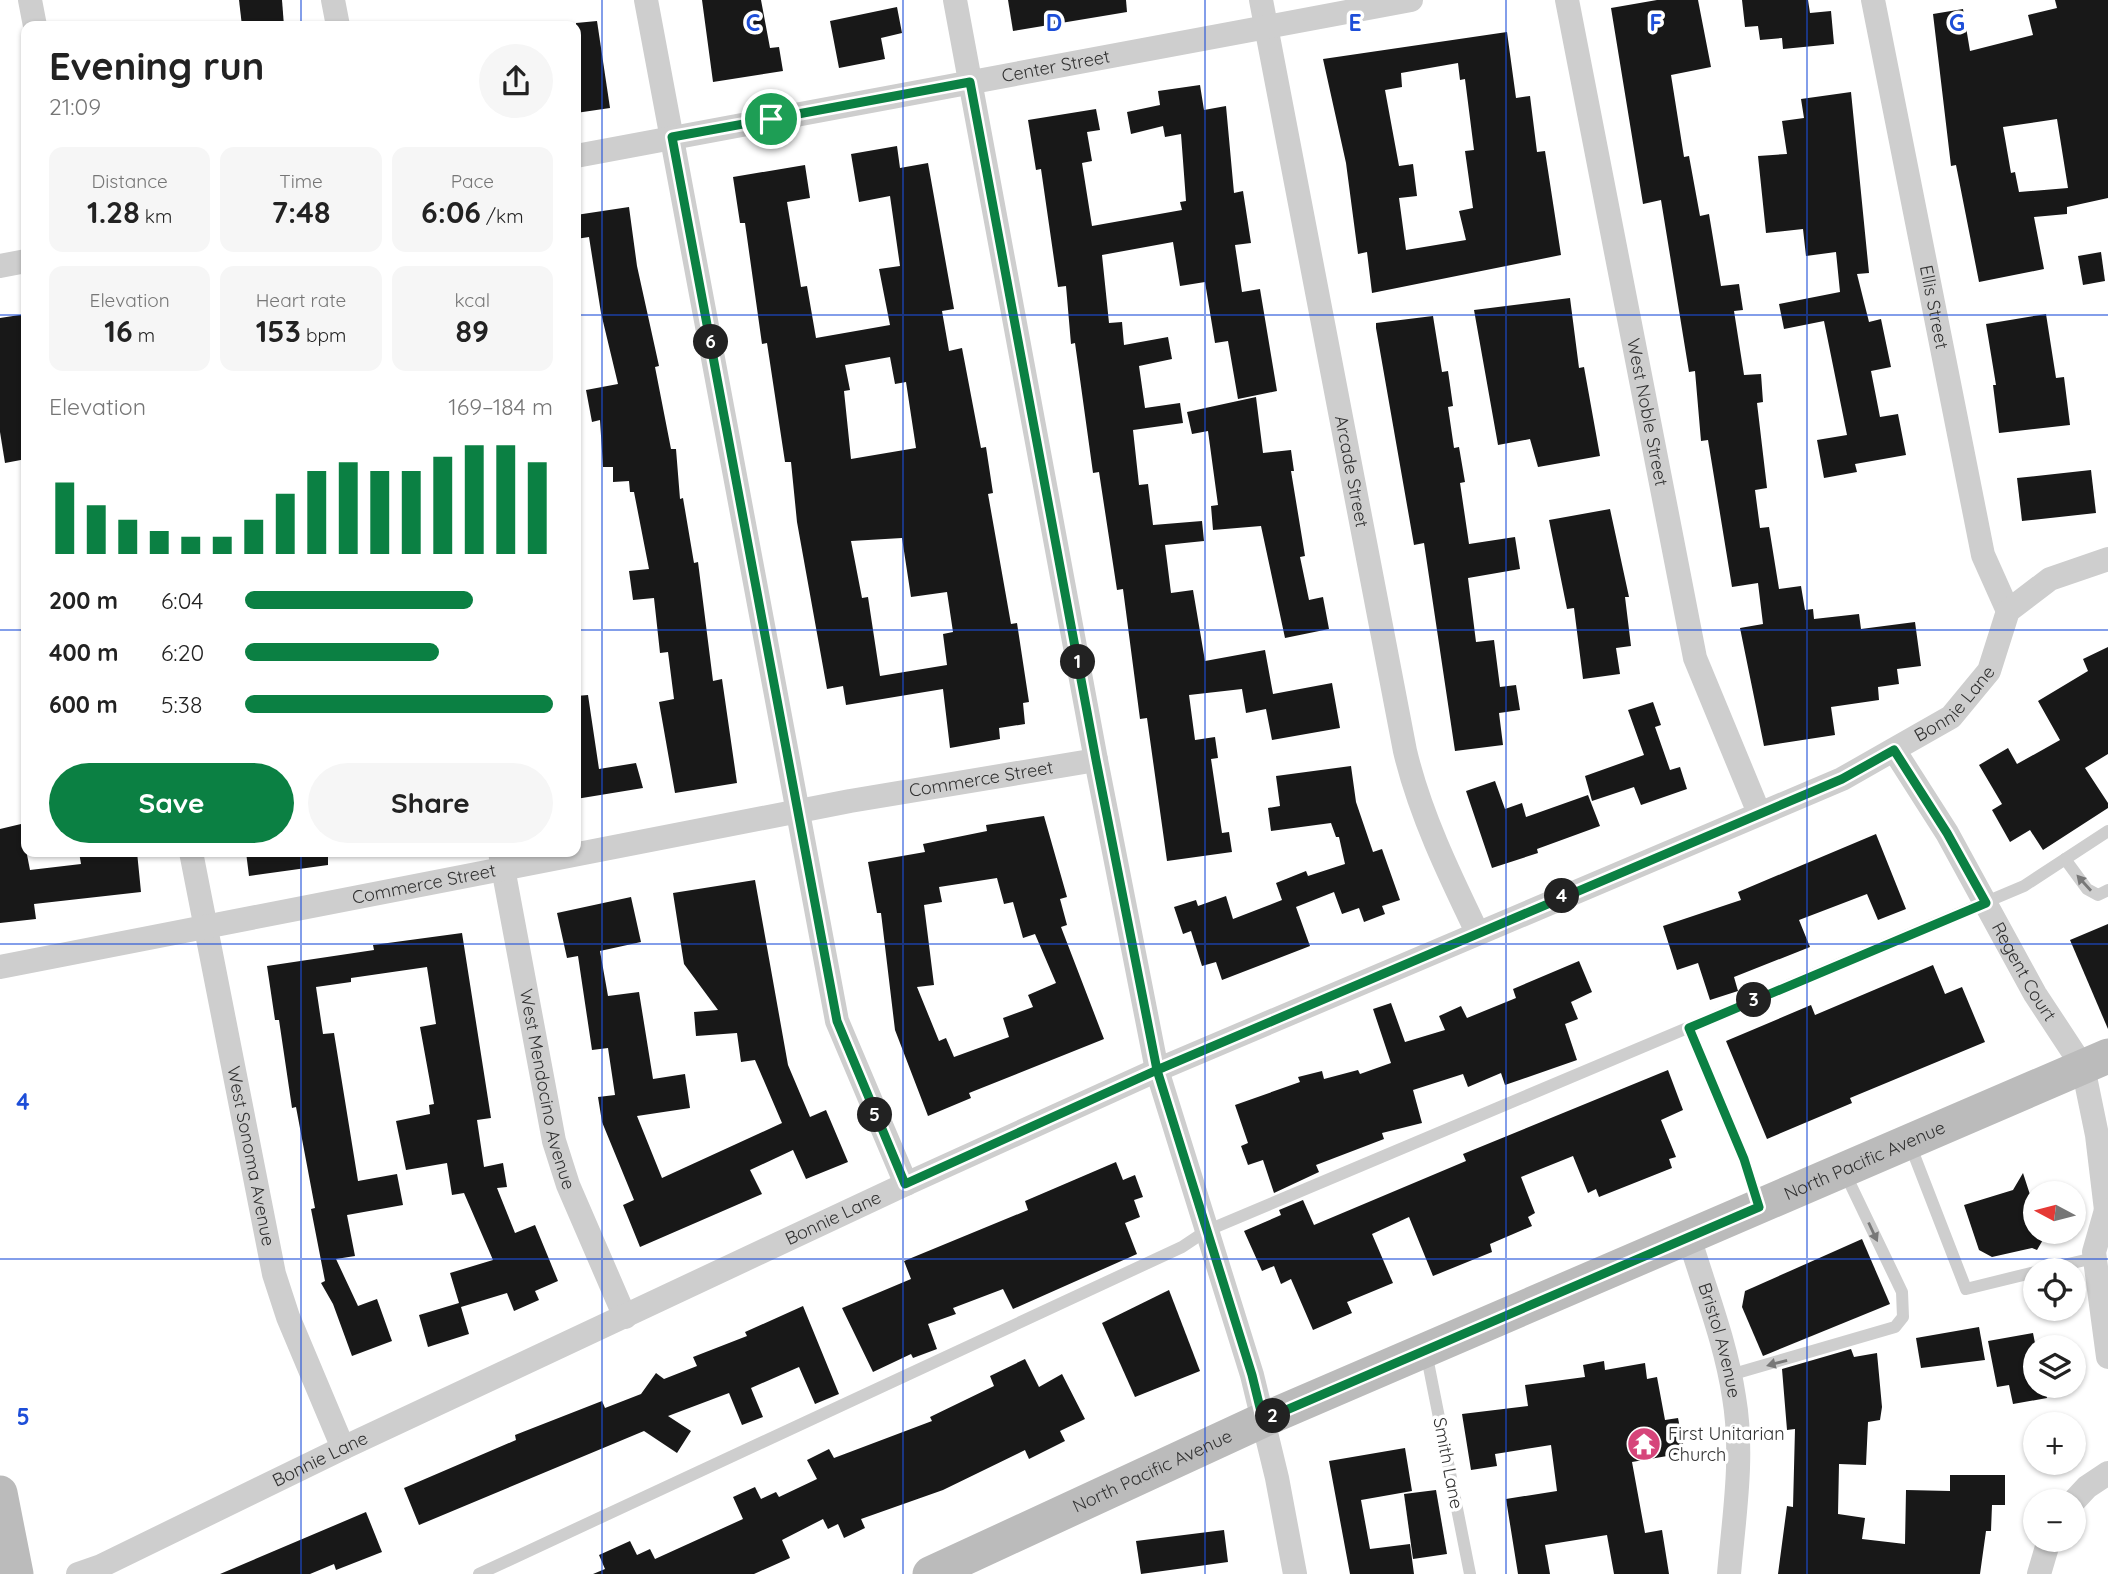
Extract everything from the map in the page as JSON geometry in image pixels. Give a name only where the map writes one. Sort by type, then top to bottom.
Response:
[{"type":"street","points":[[30,0],[34,21]]},
{"type":"street","points":[[332,0],[337,21]]},
{"type":"street","points":[[646,0],[837,1021],[905,1184]]},
{"type":"street","points":[[956,0],[1096,760],[1157,1070],[1252,1375],[1295,1574]]},
{"type":"street","name":"Arcade Street","points":[[1261,0],[1405,751],[1412,781],[1477,932]]},
{"type":"street","name":"Center Street","points":[[581,155],[1411,0]]},
{"type":"street","name":"West Noble Street","points":[[1567,0],[1695,658],[1759,813]]},
{"type":"street","name":"Ellis Street","points":[[1873,0],[1983,555],[2008,611]]},
{"type":"street","points":[[0,266],[21,262]]},
{"type":"street","points":[[2008,611],[2050,579],[2108,559]]},
{"type":"street","name":"Bonnie Lane","points":[[78,1574],[101,1566],[343,1448],[905,1184],[1157,1070],[1842,779],[1951,718],[1989,671],[2008,611]]},
{"type":"street","name":"Regent Court","points":[[1894,750],[1947,833],[2035,994],[2100,1069],[2097,1135],[2107,1211],[2094,1258],[2108,1357]]},
{"type":"street","name":"Commerce Street","points":[[581,849],[1096,760]]},
{"type":"street","name":"West Sonoma Avenue","points":[[192,857],[274,1274],[288,1317],[343,1448]]},
{"type":"street","name":"Commerce Street","points":[[0,967],[532,857]]},
{"type":"street","name":"West Mendocino Avenue","points":[[502,862],[554,1141],[568,1185],[625,1317]]},
{"type":"street","name":"North Pacific Avenue","points":[[930,1574],[1263,1420],[1909,1142],[2100,1069]]},
{"type":"street","name":"Bristol Avenue","points":[[1689,1237],[1735,1399],[1738,1467],[1729,1574]]},
{"type":"street","points":[[2085,1489],[2108,1473]]},
{"type":"street","points":[[0,1493],[16,1574]]},
{"type":"street","points":[[2039,1574],[2045,1552]]},
{"type":"lane","points":[[479,1574],[1182,1247],[1206,1231],[2024,886],[2108,831]]},
{"type":"lane","points":[[2065,859],[2087,889],[2098,895],[2108,890]]},
{"type":"lane","points":[[1689,1028],[1744,1159],[1759,1207]]},
{"type":"lane","points":[[1909,1142],[1966,1289],[2023,1275]]},
{"type":"lane","points":[[1730,1375],[1895,1327],[1903,1317],[1902,1292],[1844,1170]]},
{"type":"lane","points":[[2086,1260],[2094,1258]]},
{"type":"lane","name":"Smith Lane","points":[[1426,1351],[1470,1574]]},
{"type":"building","points":[[239,0],[282,0],[284,21],[241,21]]},
{"type":"building","points":[[702,0],[761,0],[770,48],[779,47],[783,71],[713,82]]},
{"type":"building","points":[[1008,0],[1126,0],[1127,12],[1013,31]]},
{"type":"building","points":[[1657,0],[1698,0],[1711,67],[1671,75],[1684,157],[1689,156],[1700,216],[1709,214],[1721,286],[1739,284],[1743,310],[1734,311],[1744,375],[1761,374],[1763,402],[1757,403],[1767,488],[1755,490],[1760,528],[1769,527],[1779,589],[1801,586],[1805,610],[1813,609],[1814,619],[1859,614],[1861,629],[1915,622],[1921,666],[1897,669],[1899,684],[1878,687],[1879,700],[1831,707],[1835,735],[1764,746],[1740,628],[1763,624],[1758,583],[1732,587],[1708,440],[1701,441],[1695,371],[1689,372],[1661,200],[1643,204],[1611,8]]},
{"type":"building","points":[[1742,0],[1808,0],[1810,13],[1831,11],[1834,44],[1783,49],[1782,38],[1760,40],[1758,26],[1745,27]]},
{"type":"building","points":[[2055,0],[2108,0],[2108,198],[2067,207],[2067,214],[2034,217],[2044,269],[1979,282],[1956,165],[1951,166],[1933,14],[1963,9],[1970,51],[2033,35],[2028,15],[2057,8]],"holes":[[[2057,119],[2068,188],[2019,192],[2015,172],[2011,173],[2003,127]]]},
{"type":"building","points":[[897,7],[902,33],[881,38],[885,59],[839,68],[830,21]]},
{"type":"building","points":[[597,21],[610,108],[581,112],[581,23]]},
{"type":"building","points":[[1507,32],[1516,98],[1530,96],[1537,152],[1545,151],[1561,255],[1372,293],[1367,252],[1358,254],[1346,163],[1323,59]],"holes":[[[1458,63],[1460,80],[1465,79],[1474,150],[1465,151],[1473,208],[1459,211],[1466,240],[1406,250],[1399,198],[1417,196],[1413,164],[1399,166],[1385,90],[1402,87],[1401,73]]]},
{"type":"building","points":[[1200,85],[1204,110],[1226,106],[1234,193],[1243,191],[1251,243],[1235,245],[1242,292],[1260,289],[1277,391],[1238,399],[1228,341],[1215,343],[1205,282],[1180,286],[1173,242],[1102,255],[1109,323],[1122,322],[1124,345],[1168,337],[1172,359],[1139,366],[1145,408],[1180,403],[1183,423],[1133,430],[1139,485],[1148,484],[1153,525],[1202,521],[1204,541],[1165,545],[1171,593],[1193,590],[1205,661],[1265,650],[1273,694],[1332,683],[1340,728],[1272,740],[1266,709],[1246,713],[1242,689],[1189,695],[1195,740],[1215,737],[1218,758],[1211,759],[1222,833],[1229,832],[1232,852],[1167,861],[1147,718],[1140,719],[1123,589],[1117,590],[1099,472],[1093,473],[1075,343],[1071,344],[1066,286],[1058,287],[1041,169],[1036,170],[1028,120],[1096,109],[1100,130],[1087,132],[1092,161],[1082,163],[1092,226],[1182,210],[1180,202],[1186,201],[1181,134],[1165,137],[1163,126],[1131,134],[1127,112],[1160,105],[1158,91]]},
{"type":"building","points":[[1851,92],[1869,273],[1857,274],[1869,322],[1881,319],[1891,367],[1871,371],[1880,417],[1898,414],[1906,455],[1855,464],[1857,472],[1824,478],[1817,440],[1847,435],[1824,321],[1784,329],[1779,304],[1840,292],[1836,252],[1806,256],[1803,229],[1766,233],[1758,156],[1787,154],[1782,121],[1804,118],[1801,99]]},
{"type":"building","points":[[897,146],[900,168],[928,163],[954,309],[942,311],[949,351],[962,348],[981,448],[986,447],[993,493],[988,494],[1011,624],[1017,623],[1029,702],[1023,703],[1025,724],[999,728],[1000,739],[950,748],[943,689],[846,705],[843,686],[827,689],[797,522],[791,462],[785,462],[767,343],[762,344],[745,223],[740,223],[733,177],[805,165],[810,198],[787,202],[801,287],[807,286],[816,338],[890,325],[879,269],[900,266],[890,196],[859,202],[851,154]],"holes":[[[890,357],[895,384],[906,382],[916,448],[851,459],[844,391],[850,390],[845,365]],[[902,538],[911,597],[947,592],[953,632],[943,634],[947,665],[880,676],[868,597],[862,598],[851,541]]]},
{"type":"building","points":[[629,207],[637,266],[659,366],[655,367],[671,449],[676,449],[680,499],[683,498],[694,563],[698,562],[713,681],[722,679],[737,783],[675,793],[659,702],[674,699],[668,652],[660,653],[654,598],[633,600],[629,571],[649,569],[634,492],[630,492],[629,481],[613,482],[613,467],[603,467],[600,420],[592,422],[586,390],[618,384],[601,313],[589,237],[581,238],[581,214]]},
{"type":"building","points":[[2101,252],[2105,281],[2083,285],[2078,256]]},
{"type":"building","points":[[1570,298],[1579,368],[1584,367],[1600,456],[1538,467],[1530,439],[1498,445],[1474,310]]},
{"type":"building","points":[[2046,314],[2056,378],[2064,377],[2070,425],[1999,433],[1993,385],[1996,385],[1986,324]]},
{"type":"building","points":[[21,315],[21,460],[5,463],[0,432],[0,318]]},
{"type":"building","points":[[1433,316],[1442,372],[1448,371],[1453,406],[1448,407],[1454,448],[1459,447],[1465,482],[1460,483],[1469,544],[1515,537],[1520,569],[1468,578],[1476,642],[1494,640],[1500,687],[1516,685],[1520,710],[1499,713],[1503,745],[1455,751],[1424,543],[1414,545],[1376,328],[1376,323]]},
{"type":"building","points":[[1256,397],[1263,453],[1291,450],[1294,471],[1291,471],[1305,556],[1300,557],[1309,600],[1323,597],[1329,629],[1285,638],[1261,526],[1213,530],[1211,506],[1218,505],[1208,431],[1192,434],[1187,412]]},
{"type":"building","points":[[2091,470],[2096,513],[2022,521],[2017,478]]},
{"type":"building","points":[[1610,509],[1629,597],[1625,597],[1631,646],[1616,648],[1620,674],[1583,679],[1574,608],[1567,609],[1549,520]]},
{"type":"building","points":[[2108,647],[2108,754],[2085,768],[2108,803],[2108,808],[2043,850],[2030,830],[2010,842],[1992,810],[2002,804],[1979,765],[2008,748],[2017,764],[2060,740],[2038,701],[2088,671],[2083,659]]},
{"type":"building","points":[[588,695],[599,769],[636,763],[643,788],[581,798],[581,696]]},
{"type":"building","points":[[1653,702],[1661,725],[1655,727],[1670,770],[1680,767],[1687,789],[1641,805],[1634,787],[1592,801],[1585,776],[1644,755],[1628,710]]},
{"type":"building","points":[[1351,766],[1356,802],[1373,852],[1382,849],[1400,900],[1382,906],[1385,914],[1364,922],[1359,908],[1342,914],[1334,892],[1296,907],[1310,946],[1222,980],[1216,962],[1202,966],[1191,931],[1183,934],[1174,907],[1196,900],[1198,906],[1226,896],[1233,919],[1282,900],[1276,883],[1306,871],[1308,876],[1345,864],[1339,837],[1336,837],[1331,823],[1271,831],[1268,808],[1280,806],[1276,776]]},
{"type":"building","points":[[1495,781],[1505,809],[1522,803],[1526,817],[1588,795],[1600,826],[1537,849],[1538,853],[1492,868],[1466,791]]},
{"type":"building","points":[[1044,816],[1067,897],[1060,899],[1067,925],[1061,927],[1104,1039],[969,1093],[971,1098],[928,1116],[895,1030],[881,913],[877,913],[868,862],[925,852],[923,844],[987,831],[986,825]],"holes":[[[997,878],[1004,904],[1013,902],[1023,938],[1035,934],[1056,983],[1028,995],[1033,1007],[1003,1018],[1009,1037],[954,1057],[946,1038],[939,1041],[917,987],[934,985],[924,905],[942,902],[939,887]]]},
{"type":"building","points":[[21,824],[21,857],[27,857],[30,870],[81,864],[80,857],[138,857],[141,892],[34,904],[36,919],[0,923],[0,829]]},
{"type":"building","points":[[1876,834],[1906,909],[1878,920],[1867,894],[1799,920],[1810,947],[1734,977],[1738,991],[1710,1000],[1698,963],[1677,970],[1663,926],[1741,900],[1738,892]]},
{"type":"building","points":[[247,857],[328,857],[328,865],[249,876]]},
{"type":"building","points":[[755,880],[788,1065],[810,1117],[826,1110],[848,1162],[806,1179],[793,1150],[750,1170],[762,1194],[640,1247],[623,1205],[634,1200],[602,1122],[598,1097],[615,1095],[608,1048],[592,1050],[578,956],[567,958],[557,913],[631,897],[641,942],[600,951],[608,996],[639,992],[653,1079],[685,1074],[690,1108],[637,1116],[662,1178],[782,1123],[755,1060],[741,1062],[737,1033],[696,1036],[694,1012],[718,1010],[684,964],[673,893]]},
{"type":"building","points":[[2108,924],[2108,1029],[2070,940]]},
{"type":"building","points":[[462,933],[491,1118],[477,1120],[484,1167],[503,1163],[507,1187],[497,1188],[515,1233],[535,1225],[558,1281],[535,1291],[539,1300],[514,1311],[507,1293],[461,1307],[469,1334],[428,1347],[419,1315],[459,1303],[450,1273],[493,1260],[464,1193],[452,1195],[447,1163],[406,1170],[396,1121],[430,1114],[429,1105],[434,1104],[420,1027],[436,1024],[427,967],[351,978],[351,982],[316,987],[323,1034],[334,1033],[358,1181],[397,1174],[403,1205],[347,1215],[355,1256],[336,1259],[358,1306],[377,1299],[392,1341],[352,1356],[333,1304],[321,1283],[325,1281],[311,1209],[315,1208],[296,1107],[292,1108],[279,1020],[275,1020],[267,966],[374,950],[373,945]]},
{"type":"building","points":[[1579,961],[1592,992],[1571,1002],[1578,1019],[1565,1024],[1577,1060],[1505,1085],[1501,1073],[1468,1087],[1463,1074],[1413,1090],[1422,1123],[1382,1133],[1384,1139],[1316,1165],[1319,1172],[1274,1193],[1263,1160],[1248,1165],[1241,1146],[1248,1143],[1235,1105],[1300,1082],[1298,1077],[1322,1071],[1324,1079],[1358,1070],[1360,1074],[1391,1063],[1373,1009],[1391,1003],[1405,1042],[1445,1030],[1439,1016],[1461,1006],[1467,1018],[1516,998],[1513,989]]},
{"type":"building","points":[[1933,965],[1945,994],[1962,987],[1985,1042],[1850,1098],[1852,1103],[1767,1139],[1726,1041],[1811,1005],[1815,1015]]},
{"type":"building","points":[[1668,1070],[1683,1110],[1661,1120],[1676,1157],[1669,1159],[1672,1168],[1599,1197],[1596,1189],[1588,1193],[1573,1156],[1521,1177],[1535,1213],[1528,1217],[1532,1226],[1490,1244],[1492,1252],[1433,1276],[1409,1217],[1372,1234],[1393,1283],[1347,1302],[1352,1313],[1313,1330],[1291,1279],[1281,1284],[1274,1266],[1262,1271],[1244,1231],[1281,1215],[1279,1210],[1303,1200],[1314,1225],[1466,1161],[1463,1154]]},
{"type":"building","points":[[1116,1162],[1123,1180],[1135,1175],[1143,1197],[1134,1200],[1140,1217],[1125,1223],[1137,1254],[1013,1309],[1003,1289],[953,1308],[956,1314],[928,1324],[937,1349],[913,1358],[911,1354],[873,1372],[842,1308],[911,1279],[904,1261],[1028,1210],[1025,1201]]},
{"type":"building","points":[[2023,1173],[2026,1181],[2023,1181],[2023,1244],[2040,1244],[2037,1250],[2032,1248],[1992,1257],[1979,1250],[1964,1205],[2013,1190]]},
{"type":"building","points":[[1862,1239],[1890,1304],[1763,1356],[1742,1307],[1745,1291]]},
{"type":"building","points":[[1169,1290],[1200,1371],[1135,1397],[1102,1323]]},
{"type":"building","points":[[803,1306],[839,1394],[815,1404],[799,1367],[751,1388],[763,1417],[742,1425],[729,1393],[668,1416],[691,1431],[677,1453],[644,1431],[419,1525],[404,1488],[516,1440],[515,1435],[602,1401],[605,1408],[641,1394],[656,1373],[664,1379],[697,1366],[693,1357],[747,1336],[745,1332]]},
{"type":"building","points":[[1979,1327],[1985,1360],[1921,1368],[1916,1338]]},
{"type":"building","points":[[2033,1333],[2023,1335],[2023,1398],[2047,1398],[2013,1404],[2009,1385],[1997,1387],[1988,1341]]},
{"type":"building","points":[[1851,1349],[1854,1357],[1877,1353],[1882,1407],[1880,1420],[1868,1422],[1866,1465],[1839,1464],[1838,1514],[1865,1518],[1862,1539],[1905,1544],[1906,1490],[1950,1491],[1950,1475],[2005,1475],[2005,1505],[1992,1505],[1991,1531],[1986,1531],[1980,1574],[1778,1574],[1787,1506],[1793,1507],[1795,1429],[1787,1430],[1782,1369]]},
{"type":"building","points":[[1025,1359],[1039,1387],[1062,1374],[1085,1419],[1060,1431],[1065,1441],[1029,1459],[1025,1450],[943,1490],[861,1519],[865,1528],[844,1538],[838,1524],[828,1529],[823,1519],[782,1540],[790,1558],[754,1574],[593,1574],[605,1569],[599,1555],[630,1541],[637,1555],[650,1549],[655,1559],[743,1519],[733,1497],[755,1487],[761,1499],[776,1492],[779,1497],[817,1479],[807,1460],[829,1449],[834,1458],[932,1421],[930,1417],[994,1386],[990,1376]]},
{"type":"building","points":[[1604,1361],[1605,1370],[1645,1363],[1647,1379],[1657,1377],[1665,1420],[1678,1418],[1685,1453],[1632,1462],[1645,1533],[1662,1530],[1669,1574],[1614,1574],[1607,1535],[1545,1545],[1550,1574],[1518,1574],[1506,1499],[1557,1491],[1551,1445],[1495,1454],[1497,1466],[1471,1470],[1462,1414],[1528,1406],[1525,1385],[1585,1377],[1583,1365]]},
{"type":"building","points":[[1405,1448],[1412,1491],[1361,1500],[1370,1549],[1410,1544],[1414,1574],[1350,1574],[1329,1461]]},
{"type":"building","points":[[1436,1490],[1447,1554],[1413,1559],[1404,1494]]},
{"type":"building","points":[[366,1512],[382,1552],[336,1570],[334,1564],[310,1574],[220,1574]]},
{"type":"building","points":[[1224,1530],[1228,1562],[1141,1574],[1136,1541]]},
{"type":"place","name":"First Unitarian Church","points":[[1644,1444]]},
{"type":"route","points":[[771,119],[672,137],[837,1021],[905,1184],[1157,1070],[1842,779],[1894,750],[1947,833],[1986,903],[1689,1028],[1744,1159],[1759,1207],[1263,1420],[1252,1375],[1157,1070],[1096,760],[970,82],[771,119]]}]
